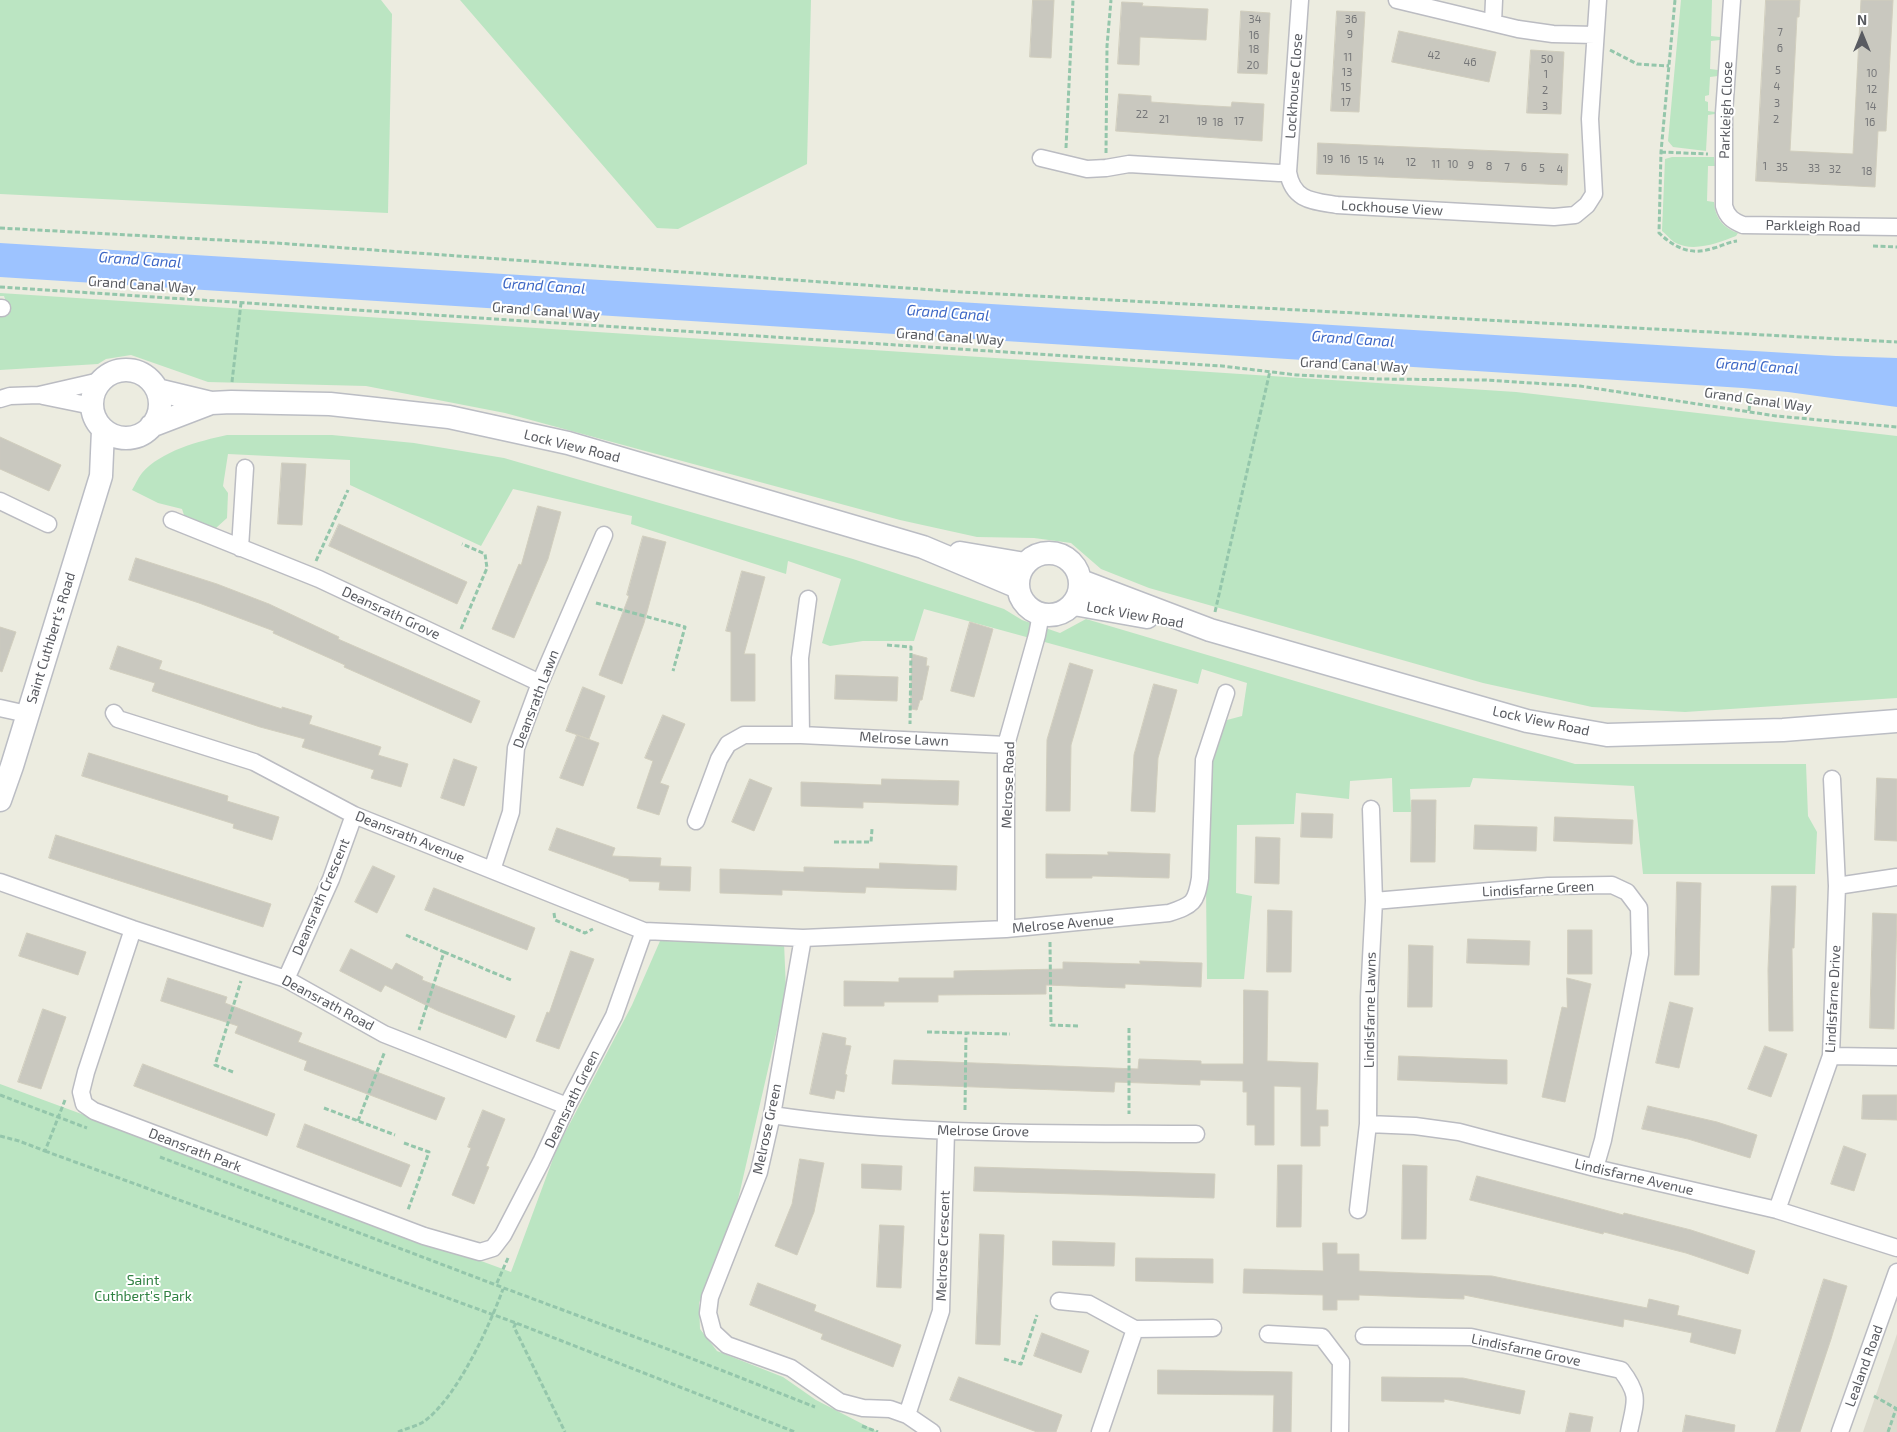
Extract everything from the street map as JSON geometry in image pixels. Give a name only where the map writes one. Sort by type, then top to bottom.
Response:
[{"type":"street","name":"Lockhouse Close","points":[[1288,172],[1300,0]]},
{"type":"street","points":[[1397,0],[1518,29],[1595,42],[1598,0]]},
{"type":"street","points":[[1493,22],[1494,0]]},
{"type":"street","name":"Parkleigh Close","points":[[1730,218],[1724,206],[1724,113],[1732,0]]},
{"type":"street","name":"Lockhouse View","points":[[1288,172],[1292,187],[1300,195],[1313,201],[1337,205],[1554,217],[1575,215],[1588,205],[1594,194],[1590,119],[1595,42]]},
{"type":"street","points":[[1041,158],[1087,169],[1130,164],[1288,172]]},
{"type":"street","name":"Parkleigh Road","points":[[1730,218],[1744,225],[1897,227]]},
{"type":"street","points":[[119,370],[130,370],[142,374],[150,380],[157,390],[159,410],[151,426],[145,432],[128,438],[119,437],[103,430],[94,415],[92,406],[92,397],[100,382],[108,374],[119,370]]},
{"type":"street","points":[[0,399],[10,396],[39,395],[100,382]]},
{"type":"street","name":"Lock View Road","points":[[157,390],[211,403],[330,404],[449,417],[568,443],[923,546],[1025,564],[1033,557],[1043,554],[1053,553],[1064,556],[1072,562],[1078,571],[1081,581],[1080,589],[1074,604],[1067,610],[1059,614],[1041,614]]},
{"type":"street","points":[[39,395],[92,406]]},
{"type":"street","name":"Lock View Road","points":[[151,426],[211,403]]},
{"type":"street","name":"Saint Cuthbert’s Road","points":[[0,800],[101,476],[103,430]]},
{"type":"street","name":"Saint Cuthbert’s Road","points":[[101,476],[128,438]]},
{"type":"street","points":[[240,548],[244,468]]},
{"type":"street","points":[[0,501],[48,524]]},
{"type":"street","name":"Deansrath Grove","points":[[172,520],[319,579],[540,683]]},
{"type":"street","name":"Deansrath Lawn","points":[[492,870],[511,812],[516,748],[540,683],[604,536]]},
{"type":"street","name":"Lock View Road","points":[[923,546],[1018,587]]},
{"type":"street","points":[[1025,564],[1018,579],[1020,596],[1025,604],[1041,614]]},
{"type":"street","name":"Lock View Road","points":[[1081,581],[1204,628],[1527,721],[1607,735],[1782,730],[1897,721]]},
{"type":"street","points":[[801,734],[800,658],[808,600]]},
{"type":"street","name":"Lock View Road","points":[[1074,604],[1204,628]]},
{"type":"street","name":"Melrose Road","points":[[1006,929],[1006,745],[1037,635],[1041,614]]},
{"type":"street","name":"Melrose Avenue","points":[[716,933],[803,938],[1006,929],[1169,913],[1186,907],[1197,896],[1200,878],[1204,760],[1226,693]]},
{"type":"street","points":[[0,708],[27,714]]},
{"type":"street","name":"Deansrath Avenue","points":[[114,713],[118,719],[254,762],[354,815],[644,931],[716,933]]},
{"type":"street","name":"Melrose Lawn","points":[[696,821],[719,759],[728,744],[744,734],[801,734],[1006,745]]},
{"type":"street","name":"Lindisfarne Drive","points":[[1777,1210],[1831,1056],[1837,886],[1832,779]]},
{"type":"street","name":"Lindisfarne Lawns","points":[[1358,1210],[1368,1124],[1369,997],[1374,901],[1371,809]]},
{"type":"street","name":"Deansrath Crescent","points":[[286,979],[331,879],[354,815]]},
{"type":"street","points":[[1837,886],[1897,877]]},
{"type":"street","name":"Deansrath Road","points":[[0,882],[133,929],[286,979],[384,1034],[567,1106]]},
{"type":"street","name":"Lindisfarne Green","points":[[1374,901],[1548,886],[1612,885],[1627,892],[1639,908],[1640,954],[1595,1168]]},
{"type":"street","name":"Deansrath Park","points":[[133,929],[86,1072],[81,1092],[84,1104],[94,1111],[271,1179],[424,1236],[480,1252]]},
{"type":"street","name":"Deansrath Green","points":[[480,1252],[493,1248],[503,1235],[541,1162],[567,1106],[614,1016],[644,931]]},
{"type":"street","name":"Melrose Green","points":[[803,938],[772,1115],[759,1172],[710,1297],[708,1313],[713,1332],[727,1345],[791,1368],[840,1402],[864,1408],[890,1410],[907,1415]]},
{"type":"street","points":[[1831,1056],[1897,1057]]},
{"type":"street","name":"Melrose Grove","points":[[772,1115],[830,1124],[946,1131],[1196,1134]]},
{"type":"street","name":"Lindisfarne Avenue","points":[[1368,1124],[1416,1126],[1459,1132],[1595,1168],[1777,1210],[1897,1248]]},
{"type":"street","name":"Melrose Crescent","points":[[907,1415],[941,1311],[946,1131]]},
{"type":"street","name":"Lealand Road","points":[[1840,1432],[1897,1272]]},
{"type":"street","points":[[1060,1301],[1089,1304],[1135,1329],[1213,1328]]},
{"type":"street","points":[[1100,1432],[1135,1329]]},
{"type":"street","points":[[1268,1334],[1322,1337],[1341,1362],[1340,1432]]},
{"type":"street","name":"Lindisfarne Grove","points":[[1364,1336],[1471,1337],[1621,1370],[1632,1384],[1636,1398],[1629,1432]]},
{"type":"street","points":[[907,1415],[932,1432]]},
{"type":"path","points":[[1065,164],[1074,0]]},
{"type":"path","points":[[1106,168],[1107,46],[1111,0]]},
{"type":"path","points":[[1659,233],[1661,152],[1675,0]]},
{"type":"path","points":[[1595,42],[1637,64],[1669,66]]},
{"type":"path","points":[[1661,152],[1712,154]]},
{"type":"path","points":[[0,228],[286,244],[962,292],[1897,342]]},
{"type":"path","name":"Grand Canal Way","points":[[0,288],[1222,366],[1297,375],[1377,379],[1485,380],[1580,386],[1776,416],[1897,427]]},
{"type":"path","points":[[232,384],[241,303]]},
{"type":"path","points":[[1204,628],[1270,371]]},
{"type":"path","points":[[1749,412],[1751,392]]},
{"type":"path","points":[[314,566],[348,490]]},
{"type":"path","points":[[460,632],[488,568],[486,554],[462,544]]},
{"type":"path","points":[[596,603],[685,627],[673,670]]},
{"type":"path","points":[[887,645],[911,647],[910,724]]},
{"type":"path","points":[[834,842],[871,842],[872,830]]},
{"type":"path","points":[[1050,926],[1051,1026],[1078,1026]]},
{"type":"path","points":[[406,934],[511,980]]},
{"type":"path","points":[[418,1030],[444,952]]},
{"type":"path","points":[[233,1072],[215,1065],[242,978]]},
{"type":"path","points":[[1129,1028],[1129,1114]]},
{"type":"path","points":[[926,1032],[1010,1034]]},
{"type":"path","points":[[965,1110],[966,1033]]},
{"type":"path","points":[[358,1121],[386,1051]]},
{"type":"path","points":[[45,1151],[60,1118],[68,1091]]},
{"type":"path","points":[[0,1095],[87,1129]]},
{"type":"path","points":[[324,1108],[395,1135]]},
{"type":"path","points":[[0,1136],[19,1141],[516,1323],[795,1432]]},
{"type":"path","points":[[404,1143],[429,1152],[408,1210]]},
{"type":"path","points":[[152,1154],[670,1350],[824,1411]]},
{"type":"path","points":[[496,1285],[510,1254]]},
{"type":"path","points":[[398,1432],[425,1421],[443,1404],[457,1384],[493,1316],[503,1288]]},
{"type":"path","points":[[1004,1359],[1021,1364],[1037,1315]]},
{"type":"path","points":[[516,1323],[514,1327],[565,1432]]},
{"type":"path","points":[[1874,1396],[1896,1409],[1888,1432]]},
{"type":"path","points":[[860,1425],[878,1432]]},
{"type":"shaded area","points":[[1897,1334],[1897,1432],[1863,1432]]},
{"type":"green space","points":[[0,0],[381,0],[392,14],[388,213],[0,194]]},
{"type":"green space","points":[[460,0],[811,0],[807,164],[678,229],[657,228]]},
{"type":"green space","points":[[1681,0],[1712,0],[1711,36],[1720,37],[1720,40],[1711,41],[1710,69],[1718,70],[1718,76],[1710,77],[1709,95],[1705,96],[1705,101],[1708,102],[1708,111],[1715,112],[1715,114],[1708,115],[1706,151],[1673,147],[1668,141]]},
{"type":"green space","points":[[1672,157],[1714,157],[1715,166],[1708,166],[1707,201],[1714,202],[1718,218],[1728,228],[1738,233],[1736,236],[1705,246],[1689,247],[1674,242],[1662,231],[1665,159]]},
{"type":"green space","points":[[0,293],[1516,392],[1897,436],[1897,698],[1685,712],[1592,707],[1483,683],[1149,588],[1101,569],[1071,543],[1034,538],[977,537],[900,520],[505,413],[366,386],[208,382],[131,355],[106,359],[98,364],[0,370],[0,316],[9,311],[4,296],[0,296]]},
{"type":"green space","points":[[227,435],[332,435],[414,443],[504,458],[853,559],[1004,609],[1022,620],[1060,633],[1086,619],[1575,764],[1806,764],[1808,816],[1817,832],[1815,874],[1643,874],[1634,786],[1473,778],[1470,787],[1410,789],[1411,812],[1393,812],[1392,778],[1350,781],[1349,799],[1296,793],[1294,824],[1237,825],[1236,893],[1252,896],[1244,979],[1207,979],[1206,888],[1211,763],[1227,720],[1242,716],[1247,683],[1202,669],[1198,684],[924,609],[914,641],[863,641],[830,646],[822,643],[841,579],[788,561],[786,574],[631,524],[632,516],[513,489],[481,546],[350,485],[350,460],[228,454],[223,486],[228,493],[227,518],[216,528],[186,521],[182,509],[158,503],[132,490],[142,473],[159,459],[181,448]]},
{"type":"green space","name":"Saint Cuthbert's Park","points":[[660,941],[784,942],[786,991],[737,1204],[699,1303],[700,1329],[717,1351],[783,1377],[816,1400],[878,1432],[0,1432],[0,1084],[511,1272],[557,1148],[632,1005]]},
{"type":"water","name":"Grand Canal","points":[[0,243],[1836,356],[1897,358],[1897,407],[1788,392],[1743,388],[0,277]]},
{"type":"building","points":[[1033,0],[1054,0],[1051,58],[1030,57]]},
{"type":"building","points":[[1766,0],[1800,0],[1799,17],[1797,17],[1790,151],[1853,154],[1861,0],[1893,0],[1886,131],[1878,131],[1875,187],[1756,181]]},
{"type":"building","points":[[1122,2],[1143,3],[1142,6],[1208,9],[1206,40],[1140,37],[1139,65],[1118,64]]},
{"type":"building","points":[[1241,11],[1270,13],[1267,74],[1238,73]]},
{"type":"building","points":[[1337,11],[1365,12],[1359,112],[1331,111]]},
{"type":"building","points":[[1399,31],[1496,52],[1489,82],[1392,62]]},
{"type":"building","points":[[1531,50],[1564,52],[1561,114],[1527,113]]},
{"type":"building","points":[[1119,94],[1151,96],[1151,102],[1231,107],[1232,102],[1264,104],[1262,141],[1116,131]]},
{"type":"building","points":[[1318,143],[1568,154],[1567,185],[1317,174]]},
{"type":"building","points":[[0,437],[61,465],[49,491],[0,469]]},
{"type":"building","points":[[282,463],[306,464],[302,525],[278,524]]},
{"type":"building","points":[[538,506],[561,512],[548,559],[514,638],[492,629],[519,564],[521,565]]},
{"type":"building","points":[[339,524],[467,582],[457,604],[329,546]]},
{"type":"building","points":[[643,536],[666,542],[644,623],[622,684],[599,675],[629,596],[627,595]]},
{"type":"building","points":[[136,558],[217,584],[269,604],[339,637],[338,639],[480,701],[471,723],[344,667],[345,665],[273,633],[274,631],[199,603],[129,580]]},
{"type":"building","points":[[742,571],[765,577],[744,654],[755,654],[755,701],[731,701],[731,632],[726,631]]},
{"type":"building","points":[[970,622],[993,629],[974,697],[951,691]]},
{"type":"building","points":[[0,627],[16,632],[2,672],[0,671]]},
{"type":"building","points":[[118,646],[162,661],[159,669],[282,709],[282,707],[312,716],[309,724],[381,747],[378,755],[408,764],[401,787],[371,778],[374,770],[302,747],[305,739],[260,727],[152,691],[155,683],[110,669]]},
{"type":"building","points":[[912,654],[927,658],[926,666],[929,666],[922,700],[920,700],[917,710],[911,709]]},
{"type":"building","points":[[1070,663],[1093,670],[1071,745],[1070,811],[1046,811],[1047,740]]},
{"type":"building","points":[[836,675],[898,677],[897,701],[835,699]]},
{"type":"building","points":[[1154,684],[1177,690],[1158,758],[1155,812],[1131,811],[1134,755]]},
{"type":"building","points":[[583,687],[605,696],[589,739],[566,731]]},
{"type":"building","points":[[663,715],[685,724],[660,783],[669,786],[659,815],[637,808],[653,761],[645,758]]},
{"type":"building","points":[[577,735],[599,743],[583,786],[560,778]]},
{"type":"building","points":[[89,753],[228,796],[227,801],[279,817],[272,840],[233,828],[234,824],[82,776]]},
{"type":"building","points":[[454,759],[477,767],[464,806],[441,798]]},
{"type":"building","points":[[1877,778],[1897,779],[1897,841],[1875,840]]},
{"type":"building","points":[[750,779],[772,788],[754,831],[732,822]]},
{"type":"building","points":[[882,779],[959,781],[958,805],[863,802],[863,808],[801,806],[801,782],[881,785]]},
{"type":"building","points":[[1412,800],[1436,800],[1435,862],[1411,862]]},
{"type":"building","points":[[1302,813],[1333,814],[1332,838],[1301,837]]},
{"type":"building","points":[[1555,817],[1633,820],[1632,844],[1554,841]]},
{"type":"building","points":[[1475,825],[1537,827],[1536,851],[1474,849]]},
{"type":"building","points":[[557,828],[615,848],[612,856],[661,858],[660,866],[691,867],[690,891],[659,890],[660,882],[629,881],[629,879],[549,850]]},
{"type":"building","points":[[56,835],[271,904],[263,927],[49,858]]},
{"type":"building","points":[[1256,837],[1280,838],[1279,884],[1255,883]]},
{"type":"building","points":[[1108,852],[1170,854],[1169,878],[1092,876],[1092,878],[1046,878],[1046,854],[1108,855]]},
{"type":"building","points":[[880,863],[957,866],[956,890],[866,887],[865,893],[782,890],[782,895],[720,893],[720,869],[804,872],[804,867],[879,869]]},
{"type":"building","points":[[373,866],[395,876],[377,913],[355,902]]},
{"type":"building","points":[[1677,882],[1701,883],[1699,975],[1675,975]]},
{"type":"building","points":[[1772,886],[1796,886],[1794,948],[1792,948],[1793,1031],[1769,1031],[1768,970]]},
{"type":"building","points":[[434,888],[535,928],[527,950],[425,910]]},
{"type":"building","points":[[1268,910],[1292,911],[1291,972],[1267,972]]},
{"type":"building","points":[[1873,913],[1897,914],[1894,1029],[1870,1028]]},
{"type":"building","points":[[1568,930],[1592,930],[1592,974],[1568,974]]},
{"type":"building","points":[[27,933],[86,952],[78,975],[19,956]]},
{"type":"building","points":[[1468,939],[1530,941],[1529,965],[1467,963]]},
{"type":"building","points":[[1409,945],[1433,946],[1432,1007],[1408,1007]]},
{"type":"building","points":[[351,949],[392,970],[396,963],[423,977],[422,980],[515,1016],[506,1038],[438,1011],[385,985],[381,992],[340,971]]},
{"type":"building","points":[[571,951],[594,959],[559,1049],[536,1041],[547,1012],[549,1013]]},
{"type":"building","points":[[1140,961],[1202,963],[1201,987],[1125,984],[1125,988],[1046,985],[1046,994],[938,995],[938,1002],[884,1002],[884,1006],[844,1006],[844,981],[899,982],[899,978],[954,978],[954,971],[1063,969],[1063,962],[1140,964]]},
{"type":"building","points":[[168,978],[227,997],[225,1003],[302,1033],[298,1042],[445,1098],[436,1120],[304,1070],[307,1061],[235,1033],[238,1026],[161,1001]]},
{"type":"building","points":[[1567,978],[1591,984],[1565,1102],[1542,1097],[1562,1007],[1567,1008]]},
{"type":"building","points":[[1244,990],[1268,991],[1267,1061],[1318,1063],[1316,1110],[1328,1110],[1328,1126],[1320,1126],[1320,1146],[1301,1146],[1301,1087],[1274,1086],[1274,1145],[1255,1145],[1255,1125],[1247,1125],[1247,1092],[1243,1092],[1243,1081],[1200,1080],[1200,1085],[1115,1082],[1114,1092],[892,1084],[894,1060],[1138,1069],[1139,1059],[1201,1061],[1201,1064],[1243,1064]]},
{"type":"building","points":[[1670,1002],[1693,1008],[1679,1068],[1656,1063]]},
{"type":"building","points":[[43,1009],[66,1017],[41,1089],[18,1082]]},
{"type":"building","points":[[823,1033],[846,1038],[845,1045],[851,1046],[845,1074],[847,1075],[844,1092],[836,1090],[834,1099],[810,1094]]},
{"type":"building","points":[[1765,1046],[1787,1054],[1771,1097],[1748,1089]]},
{"type":"building","points":[[1399,1056],[1507,1060],[1507,1084],[1398,1080]]},
{"type":"building","points":[[143,1064],[275,1114],[267,1136],[134,1086]]},
{"type":"building","points":[[1863,1095],[1897,1095],[1897,1120],[1862,1119]]},
{"type":"building","points":[[1648,1106],[1717,1122],[1757,1135],[1750,1158],[1688,1139],[1642,1129]]},
{"type":"building","points":[[483,1110],[505,1119],[486,1166],[489,1167],[474,1204],[452,1195],[471,1148],[468,1147]]},
{"type":"building","points":[[305,1124],[410,1165],[401,1187],[297,1147]]},
{"type":"building","points":[[1844,1146],[1866,1154],[1854,1191],[1831,1184]]},
{"type":"building","points":[[800,1159],[824,1163],[814,1212],[797,1255],[775,1246],[792,1204]]},
{"type":"building","points":[[862,1164],[902,1166],[901,1190],[862,1188]]},
{"type":"building","points":[[1278,1165],[1302,1165],[1301,1227],[1277,1227]]},
{"type":"building","points":[[1403,1165],[1427,1166],[1426,1239],[1402,1239]]},
{"type":"building","points":[[975,1167],[1215,1174],[1214,1198],[974,1191]]},
{"type":"building","points":[[1477,1176],[1623,1215],[1624,1213],[1691,1230],[1755,1251],[1748,1274],[1686,1253],[1470,1200]]},
{"type":"building","points":[[880,1225],[904,1226],[901,1288],[877,1287]]},
{"type":"building","points":[[980,1234],[1004,1235],[1000,1345],[976,1344]]},
{"type":"building","points":[[1053,1241],[1115,1243],[1114,1266],[1053,1265]]},
{"type":"building","points":[[1323,1243],[1337,1243],[1337,1254],[1359,1254],[1359,1271],[1492,1276],[1647,1308],[1649,1299],[1679,1306],[1677,1315],[1741,1330],[1735,1354],[1690,1342],[1692,1333],[1624,1319],[1623,1327],[1464,1295],[1464,1299],[1359,1295],[1359,1300],[1337,1300],[1337,1310],[1323,1310],[1323,1295],[1243,1293],[1244,1269],[1323,1271]]},
{"type":"building","points":[[1136,1258],[1213,1259],[1213,1283],[1136,1281]]},
{"type":"building","points":[[1824,1279],[1847,1286],[1831,1339],[1800,1432],[1776,1432]]},
{"type":"building","points":[[758,1283],[816,1305],[814,1311],[901,1345],[893,1367],[821,1339],[823,1334],[750,1305]]},
{"type":"building","points":[[1042,1333],[1089,1351],[1081,1373],[1034,1356]]},
{"type":"building","points":[[1158,1370],[1292,1372],[1291,1432],[1273,1432],[1274,1395],[1158,1394]]},
{"type":"building","points":[[959,1377],[1062,1415],[1056,1432],[1037,1432],[950,1400]]},
{"type":"building","points":[[1382,1377],[1463,1378],[1525,1391],[1520,1414],[1444,1399],[1444,1402],[1382,1401]]},
{"type":"building","points":[[1570,1413],[1593,1417],[1590,1432],[1566,1432]]},
{"type":"building","points":[[1686,1415],[1735,1425],[1734,1432],[1683,1432]]}]
